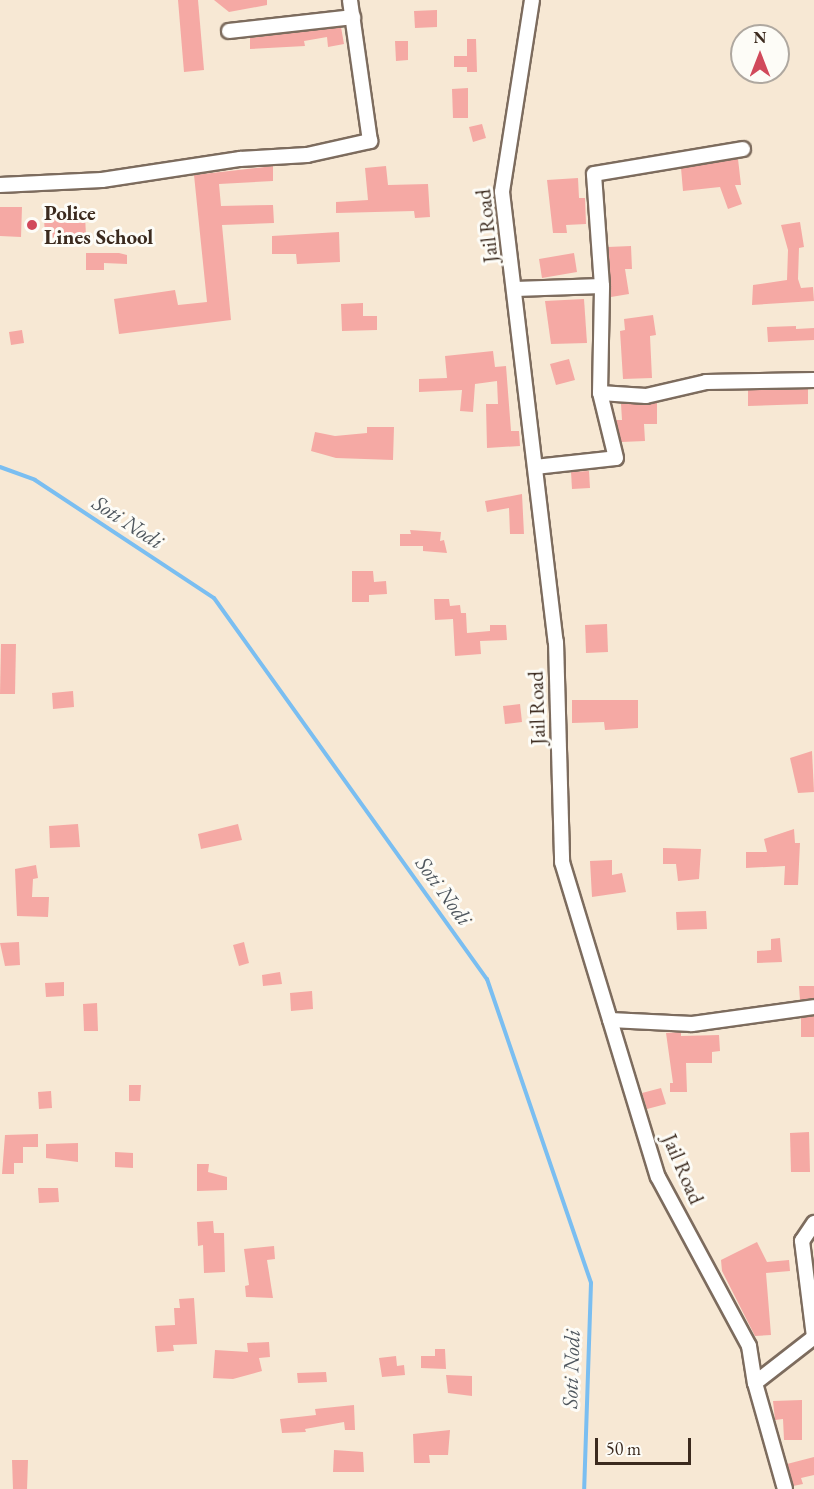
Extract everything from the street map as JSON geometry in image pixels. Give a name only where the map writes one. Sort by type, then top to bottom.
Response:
[{"type":"street","points":[[0,185],[102,180],[240,159],[307,154],[370,141],[350,0]]},
{"type":"street","name":"Jail Road","points":[[532,0],[502,192],[556,642],[562,862],[658,1177],[749,1346],[755,1383],[785,1489]]},
{"type":"street","points":[[229,31],[353,17]]},
{"type":"street","points":[[535,467],[616,458],[600,393],[602,286],[594,174],[743,149]]},
{"type":"street","points":[[515,289],[602,286]]},
{"type":"street","points":[[600,393],[646,396],[706,382],[814,380]]},
{"type":"street","points":[[610,1020],[692,1024],[814,1007]]},
{"type":"street","points":[[755,1383],[814,1337],[802,1241],[814,1223]]},
{"type":"building","points":[[178,0],[198,0],[204,70],[184,72]]},
{"type":"building","points":[[214,0],[267,0],[267,5],[229,12]]},
{"type":"building","points":[[437,10],[437,27],[415,28],[414,11]]},
{"type":"building","points":[[341,27],[344,44],[328,47],[327,37],[304,41],[305,46],[250,49],[250,38]]},
{"type":"building","points":[[467,39],[476,39],[477,72],[467,72],[467,67],[454,67],[454,56],[467,56]]},
{"type":"building","points":[[395,41],[408,41],[408,60],[396,61]]},
{"type":"building","points":[[468,88],[468,118],[453,118],[452,89]]},
{"type":"building","points":[[482,124],[486,138],[473,142],[469,127]]},
{"type":"building","points":[[738,159],[741,185],[735,185],[742,204],[728,209],[720,187],[683,191],[681,168]]},
{"type":"building","points":[[273,166],[273,181],[219,184],[221,206],[273,205],[274,223],[222,225],[231,320],[119,334],[114,299],[175,290],[178,305],[207,302],[194,175]]},
{"type":"building","points":[[386,166],[388,185],[428,184],[430,217],[415,218],[414,211],[336,213],[336,202],[368,200],[365,168]]},
{"type":"building","points":[[578,178],[579,198],[585,198],[586,224],[566,225],[567,233],[553,233],[547,180]]},
{"type":"building","points":[[0,207],[22,207],[21,237],[0,236]]},
{"type":"building","points":[[85,215],[86,236],[45,238],[44,217]]},
{"type":"building","points":[[800,222],[804,247],[799,248],[798,279],[801,288],[813,287],[814,301],[752,305],[753,285],[787,280],[788,250],[781,225]]},
{"type":"building","points":[[339,232],[340,262],[297,264],[296,254],[272,254],[272,236]]},
{"type":"building","points":[[631,246],[632,269],[625,269],[629,294],[611,297],[608,247]]},
{"type":"building","points":[[86,253],[127,255],[127,264],[104,263],[104,270],[86,270]]},
{"type":"building","points":[[574,253],[577,272],[542,278],[539,259]]},
{"type":"building","points":[[584,299],[587,343],[551,344],[545,301]]},
{"type":"building","points":[[363,303],[363,316],[377,316],[377,330],[342,331],[341,304]]},
{"type":"building","points":[[653,315],[656,335],[650,336],[652,378],[623,379],[620,331],[625,330],[624,319]]},
{"type":"building","points":[[796,326],[796,329],[814,328],[814,340],[768,342],[767,327]]},
{"type":"building","points":[[22,330],[24,343],[11,345],[9,332]]},
{"type":"building","points":[[493,351],[495,367],[506,366],[511,431],[519,431],[520,446],[487,448],[486,404],[498,404],[497,381],[475,384],[473,412],[460,411],[462,390],[419,392],[419,379],[447,378],[445,356]]},
{"type":"building","points":[[569,359],[575,380],[556,385],[550,364]]},
{"type":"building","points":[[808,389],[808,404],[748,406],[748,390]]},
{"type":"building","points":[[657,403],[657,424],[644,424],[645,441],[621,442],[616,420],[622,420],[621,404]]},
{"type":"building","points":[[367,427],[394,427],[393,460],[336,458],[311,451],[315,432],[335,436],[367,433]]},
{"type":"building","points":[[589,471],[590,488],[572,489],[571,472]]},
{"type":"building","points":[[522,494],[524,534],[510,534],[509,508],[487,512],[485,501]]},
{"type":"building","points":[[410,530],[441,532],[440,541],[444,540],[447,553],[423,551],[423,546],[400,546],[400,534],[411,534]]},
{"type":"building","points":[[352,571],[373,571],[374,582],[386,581],[387,594],[369,595],[369,602],[352,602]]},
{"type":"building","points":[[434,599],[449,599],[450,606],[460,605],[461,613],[466,613],[467,633],[490,631],[490,625],[506,625],[507,640],[480,641],[481,654],[455,656],[453,619],[435,620]]},
{"type":"building","points":[[607,624],[608,652],[586,653],[585,625]]},
{"type":"building","points":[[1,644],[16,644],[15,694],[0,694]]},
{"type":"building","points":[[73,691],[74,707],[53,709],[52,693]]},
{"type":"building","points":[[572,700],[638,700],[638,728],[605,730],[604,722],[572,723]]},
{"type":"building","points":[[520,704],[522,722],[505,724],[503,706]]},
{"type":"building","points":[[812,751],[814,792],[798,793],[790,758]]},
{"type":"building","points":[[78,824],[80,847],[50,848],[49,826]]},
{"type":"building","points":[[238,824],[242,840],[201,849],[198,834]]},
{"type":"building","points":[[794,829],[795,843],[800,843],[798,885],[784,885],[785,866],[746,868],[746,852],[767,852],[764,839]]},
{"type":"building","points":[[663,848],[701,849],[699,879],[678,881],[676,864],[663,864]]},
{"type":"building","points":[[612,860],[612,875],[622,873],[626,892],[592,897],[590,861]]},
{"type":"building","points":[[36,865],[38,878],[33,879],[32,897],[49,897],[48,917],[17,916],[15,869]]},
{"type":"building","points":[[706,911],[707,929],[677,930],[676,912]]},
{"type":"building","points":[[780,938],[782,962],[757,963],[757,951],[771,950],[771,939]]},
{"type":"building","points":[[19,942],[20,965],[5,966],[0,943]]},
{"type":"building","points":[[244,942],[249,963],[239,966],[233,945]]},
{"type":"building","points":[[280,972],[282,984],[263,986],[262,975]]},
{"type":"building","points":[[64,982],[64,996],[46,997],[45,983]]},
{"type":"building","points":[[799,986],[814,986],[814,998],[800,1000]]},
{"type":"building","points":[[312,991],[313,1009],[291,1011],[290,993]]},
{"type":"building","points":[[97,1003],[98,1031],[84,1031],[83,1004]]},
{"type":"building","points":[[814,1016],[814,1037],[801,1037],[801,1018]]},
{"type":"building","points":[[681,1032],[681,1036],[719,1035],[720,1051],[712,1052],[712,1063],[686,1063],[687,1092],[670,1092],[670,1083],[673,1083],[666,1033]]},
{"type":"building","points":[[129,1085],[141,1085],[140,1101],[129,1101]]},
{"type":"building","points":[[661,1088],[666,1104],[647,1109],[642,1093]]},
{"type":"building","points":[[51,1091],[52,1108],[39,1109],[38,1092]]},
{"type":"building","points":[[809,1132],[810,1172],[791,1172],[790,1133]]},
{"type":"building","points":[[38,1134],[38,1147],[23,1147],[23,1163],[14,1163],[14,1174],[2,1174],[5,1135]]},
{"type":"building","points":[[78,1143],[78,1162],[46,1158],[46,1144]]},
{"type":"building","points":[[115,1152],[133,1153],[133,1168],[115,1167]]},
{"type":"building","points":[[197,1164],[209,1164],[208,1172],[227,1177],[227,1190],[197,1191]]},
{"type":"building","points":[[38,1188],[58,1188],[59,1202],[39,1203]]},
{"type":"building","points":[[213,1221],[214,1233],[224,1233],[225,1272],[204,1273],[203,1245],[198,1246],[197,1222]]},
{"type":"building","points":[[757,1242],[767,1262],[789,1260],[790,1271],[766,1273],[771,1335],[755,1336],[722,1271],[721,1260]]},
{"type":"building","points":[[274,1246],[275,1259],[267,1260],[273,1298],[246,1297],[245,1286],[249,1285],[244,1249]]},
{"type":"building","points":[[194,1298],[197,1344],[173,1345],[174,1351],[157,1352],[155,1326],[175,1325],[174,1308],[180,1308],[179,1299]]},
{"type":"building","points":[[269,1342],[270,1357],[259,1358],[262,1371],[233,1379],[213,1378],[215,1350],[248,1352],[247,1343]]},
{"type":"building","points":[[435,1349],[445,1349],[446,1369],[421,1368],[421,1356],[435,1356]]},
{"type":"building","points":[[396,1356],[397,1366],[404,1365],[405,1375],[382,1377],[379,1358]]},
{"type":"building","points":[[326,1372],[327,1382],[298,1383],[297,1373]]},
{"type":"building","points":[[446,1375],[472,1376],[472,1396],[448,1393]]},
{"type":"building","points":[[802,1400],[802,1440],[784,1440],[783,1419],[775,1420],[773,1401]]},
{"type":"building","points":[[354,1405],[355,1430],[345,1430],[344,1422],[305,1429],[306,1432],[282,1433],[280,1419],[316,1415],[315,1409]]},
{"type":"building","points":[[450,1430],[448,1455],[429,1455],[430,1463],[414,1463],[413,1434]]},
{"type":"building","points":[[334,1450],[363,1452],[364,1472],[333,1472]]},
{"type":"building","points":[[814,1457],[814,1475],[801,1478],[803,1484],[793,1486],[787,1464]]},
{"type":"building","points":[[12,1460],[28,1460],[27,1489],[13,1489]]},
{"type":"waterway","name":"Soti Nodi","points":[[0,467],[35,480],[214,598],[487,979],[591,1283],[584,1489]]},
{"type":"place","name":"Police Lines School","points":[[32,225]]}]
